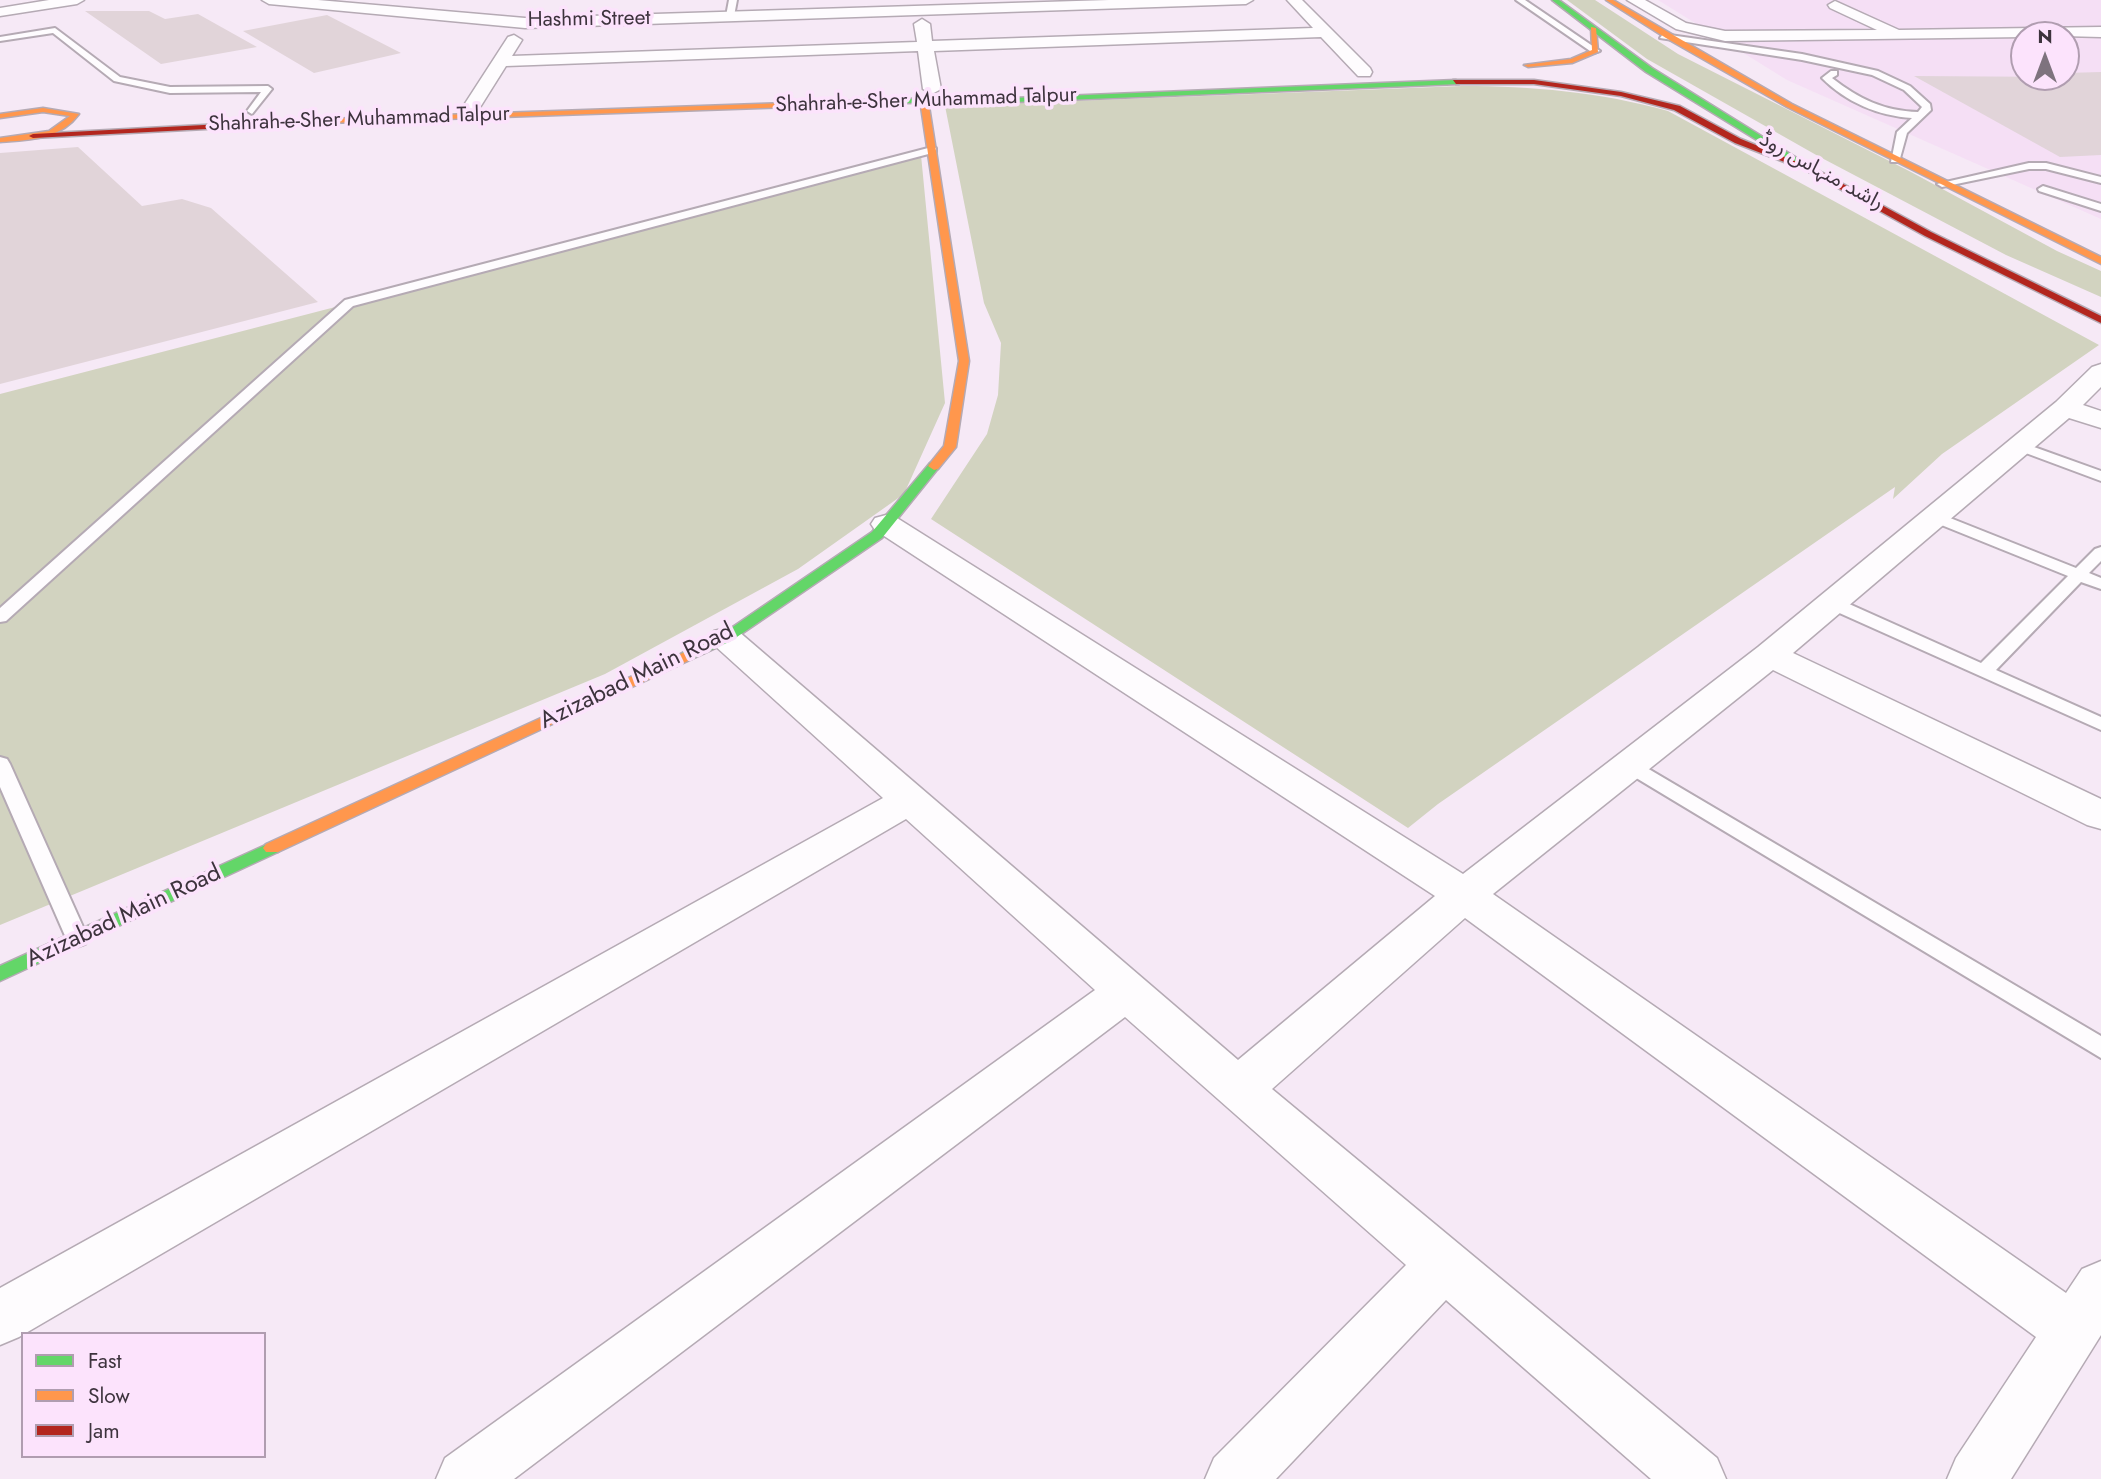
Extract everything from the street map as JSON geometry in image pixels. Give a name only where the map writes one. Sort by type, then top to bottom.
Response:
[{"type":"main road","name":"راشد منہاس روڈ","points":[[1555,0],[1648,69],[1803,166],[2101,320]]},
{"type":"main road","name":"راشد منہاس روڈ","points":[[1609,0],[1663,36],[1895,160],[2101,261]]},
{"type":"main road","points":[[1593,28],[1596,51]]},
{"type":"main road","name":"Shahrah-e-Sher Muhammad Talpur","points":[[33,136],[208,125],[1570,63],[1587,58],[1596,51]]},
{"type":"main road","name":"Shahrah-e-Sher Muhammad Talpur","points":[[132,114],[928,94],[1014,100],[1476,81],[1534,82],[1621,94],[1677,108],[1738,141],[1803,166]]},
{"type":"main road","name":"Azizabad Main Road","points":[[0,974],[726,638],[877,535],[950,447],[964,360],[932,150],[928,94]]},
{"type":"main road","points":[[0,95],[10,105],[80,114],[61,128],[33,136],[0,140]]},
{"type":"main road","points":[[0,116],[43,110]]},
{"type":"main road","points":[[1998,269],[2101,305]]},
{"type":"street","points":[[0,12],[77,0]]},
{"type":"street","name":"Hashmi Street","points":[[269,0],[529,17],[730,16],[920,5],[1246,0]]},
{"type":"street","points":[[1294,0],[1364,72]]},
{"type":"street","points":[[1634,0],[1681,26],[1725,37],[2101,32]]},
{"type":"street","points":[[920,5],[928,94]]},
{"type":"street","points":[[1835,5],[1899,34]]},
{"type":"street","points":[[474,105],[529,17]]},
{"type":"street","points":[[501,61],[1326,32]]},
{"type":"street","points":[[1238,1089],[1464,895],[1770,655],[2065,408],[2101,372]]},
{"type":"street","points":[[2065,408],[2101,420]]},
{"type":"street","points":[[887,524],[1464,895],[2087,1309],[1977,1479]]},
{"type":"street","points":[[726,638],[1238,1089],[1444,1264],[1671,1471]]},
{"type":"street","points":[[1770,655],[2101,815]]},
{"type":"street","points":[[0,1318],[909,800]]},
{"type":"street","points":[[466,1479],[1127,991]]},
{"type":"street","points":[[1235,1479],[1444,1264]]},
{"type":"lane","points":[[730,16],[733,0]]},
{"type":"lane","points":[[1520,0],[1596,51]]},
{"type":"lane","points":[[0,39],[55,30],[117,79],[170,90],[268,89],[252,111]]},
{"type":"lane","points":[[1663,36],[1802,57],[1875,73],[1892,80],[1927,106],[1902,132],[1895,160]]},
{"type":"lane","points":[[1834,73],[1826,78],[1865,106],[1883,113],[1920,115]]},
{"type":"lane","points":[[0,617],[349,303],[932,150]]},
{"type":"lane","points":[[1942,184],[2029,166],[2046,166],[2101,180]]},
{"type":"lane","points":[[2043,188],[2101,208]]},
{"type":"lane","points":[[2020,446],[2101,476]]},
{"type":"lane","points":[[1935,517],[2101,584]]},
{"type":"lane","points":[[1984,671],[2101,552]]},
{"type":"lane","points":[[1832,603],[2101,724]]},
{"type":"lane","points":[[0,764],[77,939]]},
{"type":"lane","points":[[1630,765],[2101,1048]]},
{"type":"shaded area","points":[[1658,0],[2101,0],[2101,219],[1787,80]]},
{"type":"green space","points":[[1567,0],[1595,0],[1678,54],[1911,172],[2057,251],[2101,271],[2101,297],[2006,255],[1818,156],[1647,59]]},
{"type":"green space","points":[[1462,86],[1566,91],[1668,111],[2099,345],[1942,454],[1893,499],[1895,487],[1438,804],[1408,828],[931,519],[987,434],[998,395],[1001,343],[984,303],[945,106]]},
{"type":"green space","points":[[921,155],[945,403],[904,494],[798,569],[605,674],[0,925],[0,394]]},
{"type":"building","points":[[85,11],[149,11],[165,19],[198,14],[257,47],[161,64]]},
{"type":"building","points":[[327,15],[401,53],[314,73],[243,31]]},
{"type":"building","points":[[2101,72],[2101,155],[2060,157],[1914,76],[2010,77],[2010,91],[2080,91],[2080,73]]},
{"type":"building","points":[[78,147],[142,206],[182,199],[211,208],[318,302],[0,384],[0,153]]},
{"type":"traffic: fast","points":[[1555,0],[1649,70],[1812,170]]},
{"type":"traffic: fast","points":[[902,101],[1014,100],[1456,82]]},
{"type":"traffic: fast","points":[[687,656],[726,638],[877,535],[934,466]]},
{"type":"traffic: fast","points":[[0,974],[272,848]]},
{"type":"traffic: slow","points":[[1609,0],[1668,37],[1789,105],[2101,261]]},
{"type":"traffic: slow","points":[[1528,65],[1572,61],[1596,51],[1593,28]]},
{"type":"traffic: slow","points":[[924,100],[964,361],[950,447],[934,466]]},
{"type":"traffic: slow","points":[[299,122],[902,101]]},
{"type":"traffic: slow","points":[[0,116],[43,110],[75,114],[69,122],[52,132],[0,140]]},
{"type":"traffic: slow","points":[[272,848],[687,656]]},
{"type":"traffic: jam","points":[[1456,82],[1534,82],[1621,94],[1677,108],[1738,141],[1803,166]]},
{"type":"traffic: jam","points":[[33,136],[299,122]]},
{"type":"traffic: jam","points":[[1812,170],[1928,234],[2101,320]]}]
